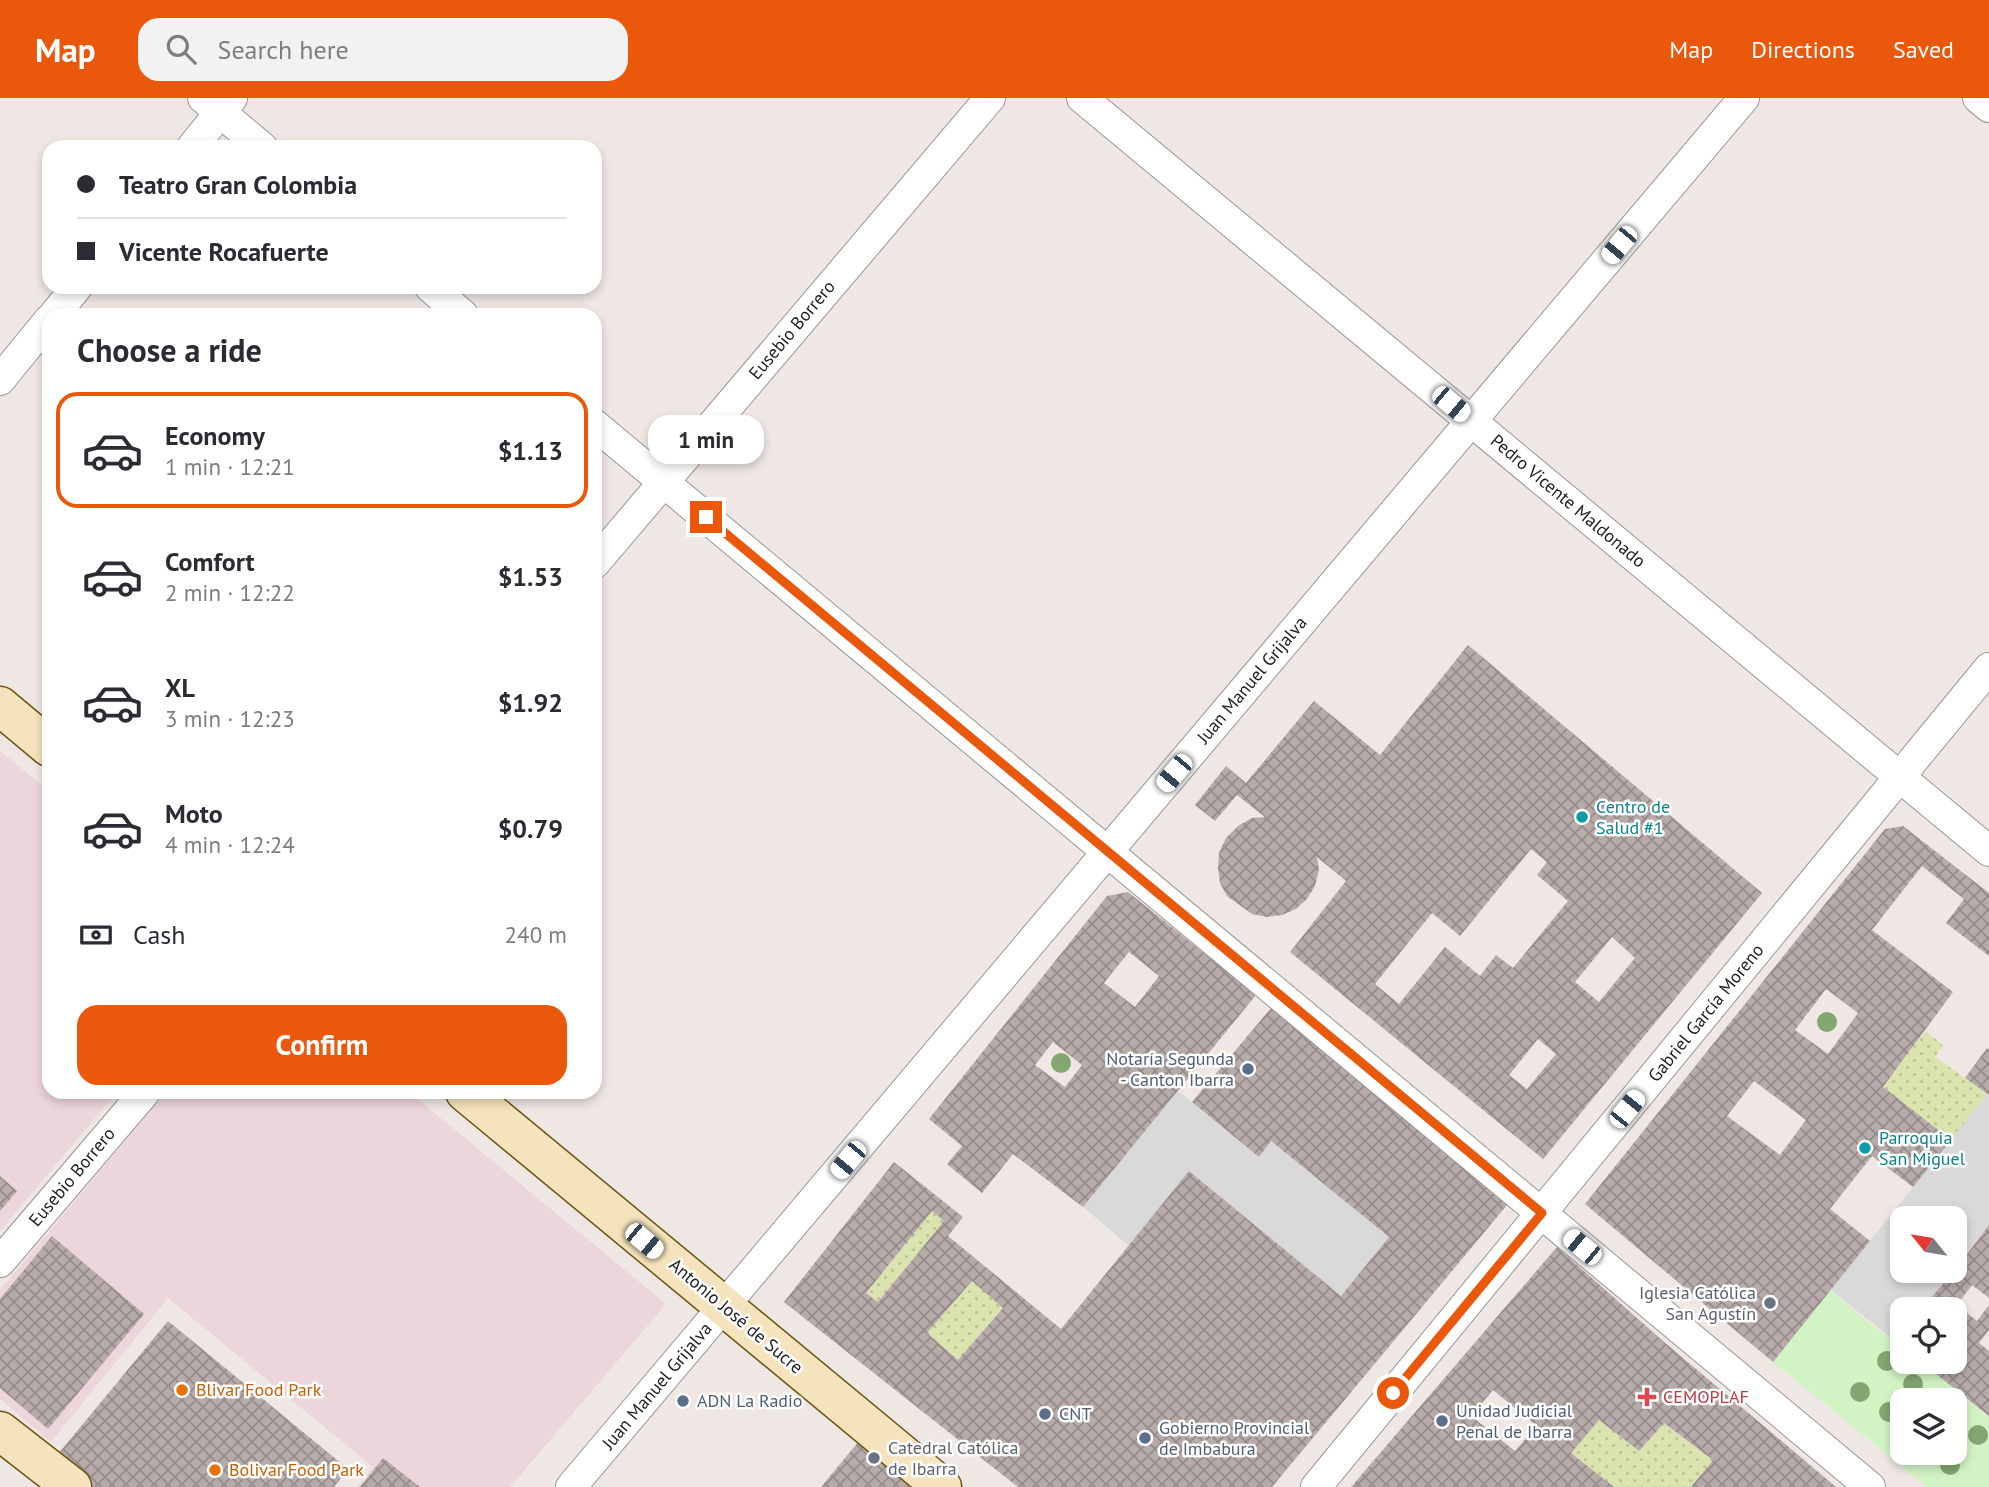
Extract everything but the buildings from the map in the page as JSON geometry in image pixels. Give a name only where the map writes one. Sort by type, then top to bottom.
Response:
[{"type":"street","name":"Eusebio Borrero","points":[[602,555],[990,98]]},
{"type":"street","name":"Pedro Vicente Maldonado","points":[[1082,98],[1989,850]]},
{"type":"street","name":"Juan Manuel Grijalva","points":[[571,1487],[1744,98]]},
{"type":"street","points":[[1978,98],[1989,107]]},
{"type":"street","points":[[196,140],[218,103],[255,140]]},
{"type":"street","points":[[60,308],[71,294]]},
{"type":"street","points":[[438,294],[455,308]]},
{"type":"street","points":[[0,380],[42,329]]},
{"type":"street","points":[[602,431],[1870,1487]]},
{"type":"street","name":"Gabriel García Moreno","points":[[1316,1487],[1989,668]]},
{"type":"street","points":[[0,706],[42,741]]},
{"type":"street","name":"Eusebio Borrero","points":[[0,1262],[139,1099]]},
{"type":"street","name":"Antonio José de Sucre","points":[[473,1099],[942,1487]]},
{"type":"street","points":[[0,1431],[72,1487]]},
{"type":"shaded area","points":[[0,751],[42,785],[42,1099],[111,1099],[0,1231]]},
{"type":"shaded area","points":[[1178,1091],[1259,1157],[1271,1141],[1389,1237],[1341,1296],[1189,1171],[1129,1246],[1083,1207]]},
{"type":"shaded area","points":[[1987,1094],[1989,1095],[1989,1225],[1967,1253],[1967,1206],[1898,1206]]},
{"type":"shaded area","points":[[160,1099],[417,1099],[666,1304],[510,1487],[358,1487],[373,1467],[168,1298],[51,1442],[0,1399],[0,1290]]},
{"type":"shaded area","points":[[1890,1216],[1890,1283],[1943,1283],[1931,1297],[1890,1297],[1890,1337],[1831,1290]]},
{"type":"green space","points":[[1925,1031],[1943,1045],[1935,1057],[1987,1094],[1951,1140],[1883,1087]]},
{"type":"green space","points":[[932,1211],[944,1221],[878,1302],[866,1293]]},
{"type":"green space","points":[[972,1281],[1003,1308],[958,1360],[927,1333]]},
{"type":"green space","points":[[1831,1290],[1890,1338],[1890,1374],[1936,1374],[1954,1388],[1890,1388],[1890,1457],[1773,1362]]},
{"type":"green space","points":[[1967,1399],[1989,1416],[1989,1487],[1927,1487],[1900,1465],[1967,1465]]},
{"type":"green space","points":[[1599,1420],[1639,1451],[1664,1423],[1713,1460],[1691,1487],[1614,1487],[1571,1453]]},
{"type":"place","name":"Centro de Salud #1","points":[[1582,817]]},
{"type":"place","name":"Notaría Segunda - Canton Ibarra","points":[[1248,1069]]},
{"type":"place","name":"Parroquia San Miguel","points":[[1865,1148]]},
{"type":"place","name":"Iglesia Católica San Agustín","points":[[1770,1303]]},
{"type":"place","name":"Blivar Food Park","points":[[182,1390]]},
{"type":"place","name":"CEMOPLAF","points":[[1647,1397]]},
{"type":"place","name":"ADN La Radio","points":[[683,1401]]},
{"type":"place","name":"CNT","points":[[1045,1414]]},
{"type":"place","name":"Unidad Judicial Penal de Ibarra","points":[[1442,1421]]},
{"type":"place","name":"Gobierno Provincial de Imbabura","points":[[1145,1438]]},
{"type":"place","name":"Catedral Católica de Ibarra","points":[[874,1458]]},
{"type":"place","name":"Bolivar Food Park","points":[[215,1470]]},
{"type":"route","points":[[706,517],[1542,1213],[1393,1393]]}]
